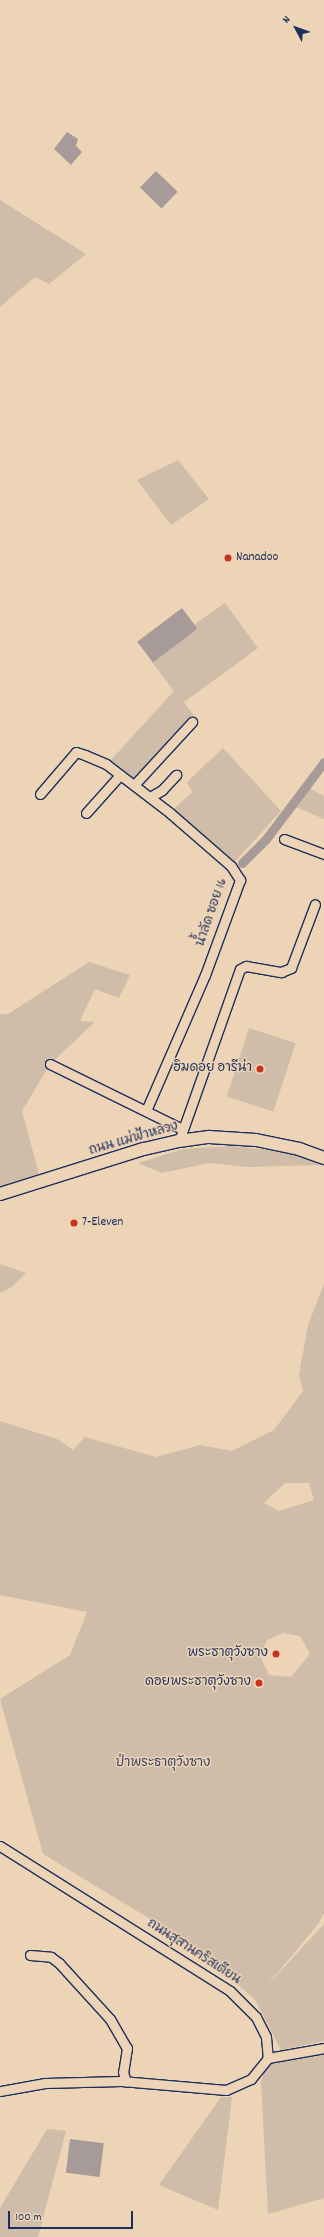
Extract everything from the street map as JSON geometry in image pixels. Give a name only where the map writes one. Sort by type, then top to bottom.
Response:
[{"type":"street","points":[[134,785],[192,722]]},
{"type":"street","name":"น้ำลัด ซอย 16","points":[[40,794],[76,752],[106,764],[150,797],[231,866],[240,880],[205,975],[146,1111]]},
{"type":"street","points":[[86,813],[120,775]]},
{"type":"street","points":[[150,797],[162,790],[176,775]]},
{"type":"street","points":[[284,839],[324,854]]},
{"type":"street","points":[[50,1064],[146,1111],[180,1135],[240,968],[246,966],[281,972],[292,968],[315,904]]},
{"type":"street","name":"ถนน แม่ฟ้าหลวง","points":[[0,1194],[180,1135],[256,1140],[299,1149],[324,1158]]},
{"type":"street","name":"ถนนสุสานคริสเตียน","points":[[0,1846],[230,1990],[256,2017],[266,2037],[268,2058]]},
{"type":"street","points":[[30,1955],[51,1957],[59,1963],[110,2019],[127,2048],[123,2072],[126,2082]]},
{"type":"street","points":[[0,2091],[45,2083],[126,2082],[226,2090],[251,2079],[268,2058],[324,2048]]},
{"type":"green space","points":[[0,200],[86,254],[49,284],[35,277],[0,307]]},
{"type":"green space","points":[[178,460],[209,499],[171,525],[137,480]]},
{"type":"green space","points":[[225,603],[258,648],[184,702],[198,721],[168,746],[136,783],[110,761],[174,691],[152,662],[198,629],[195,624]]},
{"type":"green space","points":[[223,748],[281,811],[231,866],[170,813],[192,792],[187,782]]},
{"type":"green space","points":[[305,786],[324,796],[324,819],[291,805]]},
{"type":"green space","points":[[89,962],[130,975],[119,998],[95,989],[80,1021],[95,1022],[50,1064],[22,1111],[40,1178],[0,1188],[0,1014],[8,1014]]},
{"type":"green space","name":"ฮิมดอย อารีน่า","points":[[249,1028],[296,1043],[273,1112],[227,1096]]},
{"type":"green space","points":[[231,1146],[288,1152],[321,1165],[248,1167],[209,1163],[162,1173],[138,1163],[183,1149]]},
{"type":"green space","points":[[0,1264],[26,1273],[12,1287],[0,1293]]},
{"type":"green space","name":"ป่าพระธาตุวังซาง","points":[[324,1284],[324,1913],[319,1923],[264,1989],[324,1924],[324,2041],[281,2050],[255,2000],[198,1948],[43,1854],[0,1699],[70,1655],[87,1612],[0,1595],[0,1421],[57,1439],[73,1450],[85,1437],[156,1457],[200,1445],[232,1451],[274,1430],[303,1391],[299,1375],[308,1325]],"holes":[[[285,1483],[309,1483],[314,1500],[279,1511],[264,1503]],[[284,1633],[300,1636],[310,1654],[291,1677],[269,1675],[260,1656],[267,1640]]]},
{"type":"green space","points":[[324,2048],[324,2198],[268,2214],[261,2082],[268,2058]]},
{"type":"green space","points":[[221,2097],[232,2097],[218,2210],[159,2185]]},
{"type":"green space","points":[[47,2129],[66,2131],[38,2237],[0,2237],[0,2208]]},
{"type":"shaded area","points":[[67,132],[78,139],[76,146],[82,152],[71,165],[54,149]]},
{"type":"shaded area","points":[[156,171],[178,192],[162,208],[140,188]]},
{"type":"shaded area","points":[[182,608],[198,629],[153,662],[137,642]]},
{"type":"shaded area","points":[[70,2139],[104,2143],[100,2177],[66,2173]]},
{"type":"waterway","points":[[242,863],[266,839],[324,762]]},
{"type":"place","name":"Nanadoo","points":[[228,558]]},
{"type":"place","name":"ฮิมดอย อารีน่า","points":[[260,1069]]},
{"type":"place","name":"7-Eleven","points":[[74,1223]]},
{"type":"place","name":"พระธาตุวังซาง","points":[[276,1654]]},
{"type":"place","name":"ดอยพระธาตุวังซาง","points":[[259,1683]]}]
